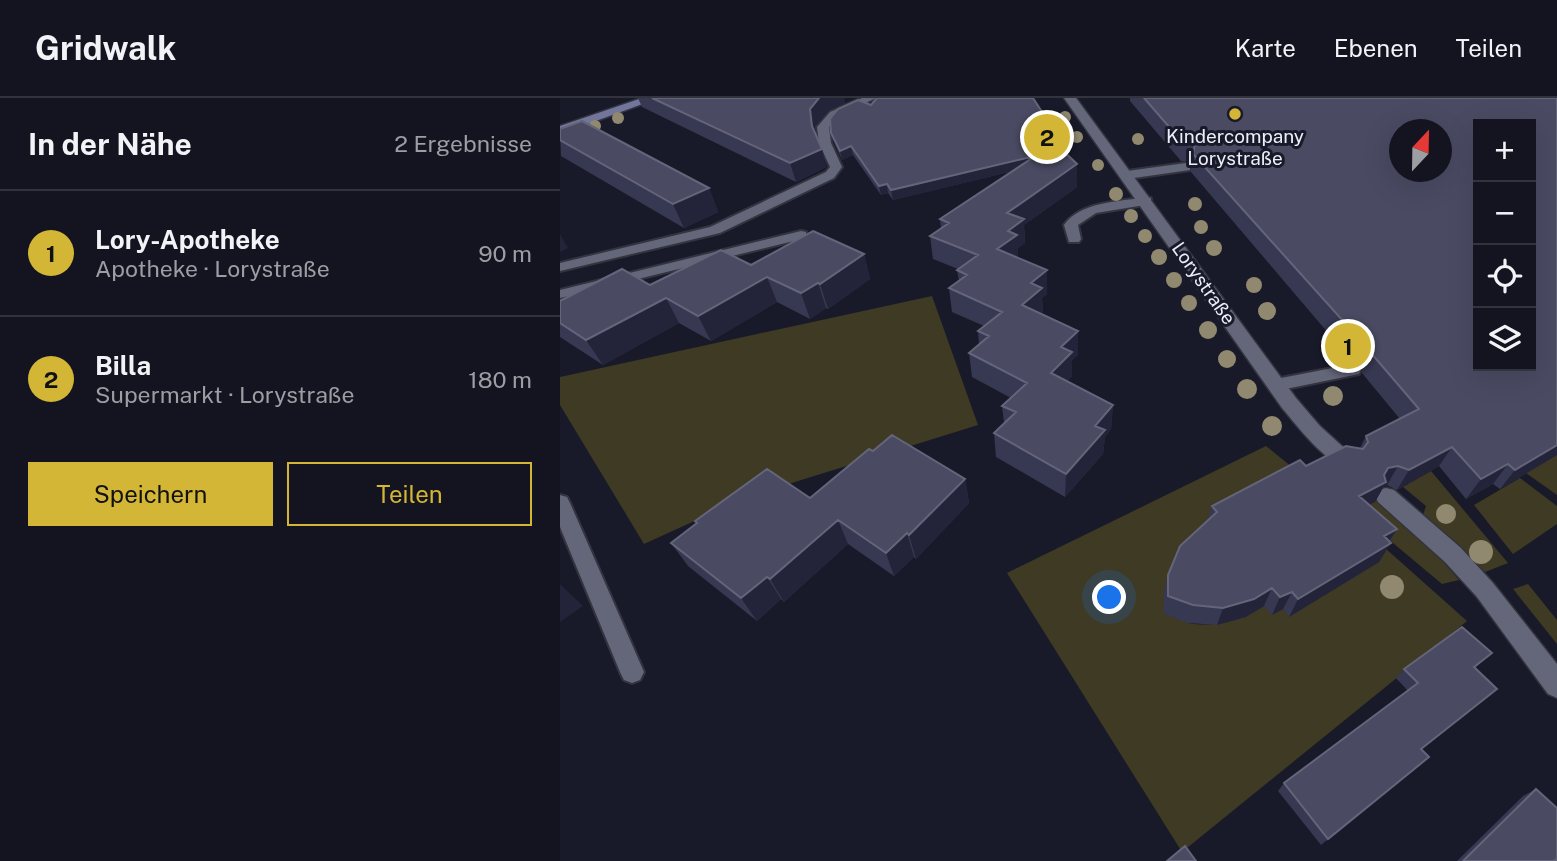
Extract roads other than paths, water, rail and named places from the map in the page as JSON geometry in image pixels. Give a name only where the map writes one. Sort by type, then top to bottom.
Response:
[{"type":"street","points":[[560,130],[653,98]]},
{"type":"street","name":"Lorystraße","points":[[1070,98],[1276,385],[1313,431],[1346,461]]},
{"type":"street","points":[[1386,496],[1453,555],[1485,590],[1557,685]]},
{"type":"lane","points":[[560,267],[715,230],[830,175],[836,167],[825,143],[823,127],[834,114],[871,98]]},
{"type":"lane","points":[[1127,175],[1186,167]]},
{"type":"lane","points":[[1074,239],[1071,225],[1083,214],[1146,201]]},
{"type":"lane","points":[[560,294],[801,235]]},
{"type":"lane","points":[[1276,385],[1353,370]]},
{"type":"lane","points":[[560,503],[632,672]]},
{"type":"place","name":"Kindercompany Lorystraße","points":[[1235,114]]},
{"type":"place","name":"Billa","points":[[1047,137]]},
{"type":"place","name":"Lory-Apotheke","points":[[1348,346]]}]
